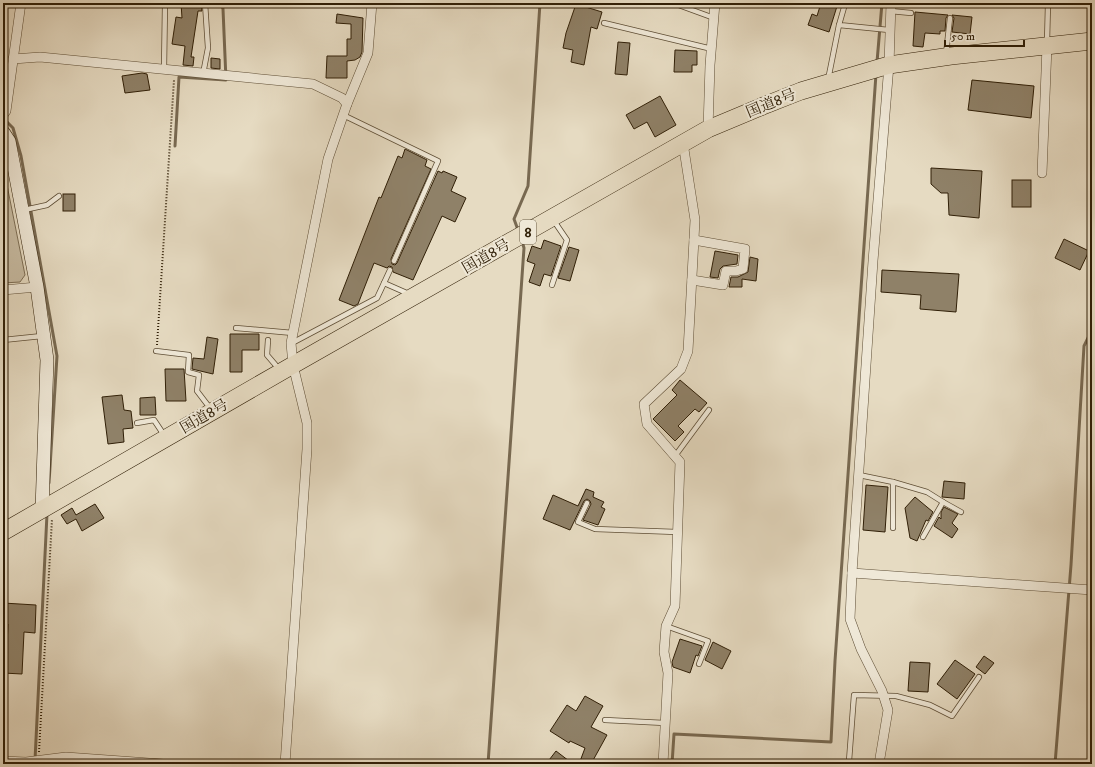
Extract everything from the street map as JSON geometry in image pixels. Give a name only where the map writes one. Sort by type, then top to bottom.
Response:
[{"type":"highway","name":"国道8号","points":[[3,532],[287,368],[708,130],[763,106],[827,83],[889,65],[946,57],[1092,42]]},
{"type":"street","points":[[3,115],[6,111],[21,3]]},
{"type":"street","points":[[285,764],[307,449],[307,423],[287,368],[328,160],[347,104],[368,53],[372,3]]},
{"type":"street","points":[[708,130],[715,3]]},
{"type":"street","points":[[879,764],[888,710],[861,649],[850,619],[873,262],[889,65],[889,30],[891,7]]},
{"type":"street","points":[[1042,173],[1047,46]]},
{"type":"street","points":[[13,59],[40,58],[313,84],[342,98],[347,104]]},
{"type":"street","points":[[3,132],[9,142],[37,286],[47,360],[47,507]]},
{"type":"street","points":[[663,764],[668,674],[664,652],[666,626],[675,606],[680,462],[647,424],[644,404],[680,369],[688,351],[695,220],[683,143]]},
{"type":"street","points":[[692,280],[723,285],[726,271],[736,271],[743,268],[745,249],[694,240]]},
{"type":"street","points":[[3,290],[37,286]]},
{"type":"street","points":[[852,573],[1092,590]]},
{"type":"street","points":[[3,761],[26,763],[66,757],[163,764]]},
{"type":"lane","points":[[164,70],[165,3]]},
{"type":"lane","points":[[203,74],[208,48],[205,3]]},
{"type":"lane","points":[[673,3],[714,18]]},
{"type":"lane","points":[[1047,46],[1048,3]]},
{"type":"lane","points":[[827,83],[845,4]]},
{"type":"lane","points":[[891,7],[911,13]]},
{"type":"lane","points":[[946,57],[950,18]]},
{"type":"lane","points":[[604,23],[712,49]]},
{"type":"lane","points":[[839,25],[889,30]]},
{"type":"lane","points":[[343,115],[438,161],[394,261]]},
{"type":"lane","points":[[22,211],[48,205],[59,196]]},
{"type":"lane","points":[[552,218],[567,240],[552,285]]},
{"type":"lane","points":[[291,343],[377,298],[390,270]]},
{"type":"lane","points":[[384,283],[414,297]]},
{"type":"lane","points":[[236,328],[293,333]]},
{"type":"lane","points":[[3,340],[44,336]]},
{"type":"lane","points":[[268,340],[267,355],[287,368]]},
{"type":"lane","points":[[156,351],[189,355],[188,372],[199,375],[197,391],[212,411]]},
{"type":"lane","points":[[675,456],[709,410]]},
{"type":"lane","points":[[137,423],[154,420],[166,438]]},
{"type":"lane","points":[[859,476],[893,482],[927,492],[961,512]]},
{"type":"lane","points":[[893,482],[893,528]]},
{"type":"lane","points":[[923,537],[943,502]]},
{"type":"lane","points":[[587,503],[578,522],[595,529],[677,532]]},
{"type":"lane","points":[[666,626],[708,641],[699,664]]},
{"type":"lane","points":[[849,761],[854,695],[896,696],[930,704],[952,716],[979,677]]},
{"type":"lane","points":[[605,720],[665,723]]},
{"type":"path","points":[[156,351],[175,71]]},
{"type":"path","points":[[39,761],[47,507]]},
{"type":"shaded area","points":[[3,165],[25,275],[20,282],[3,283]]},
{"type":"building","points":[[181,3],[201,3],[202,11],[198,11],[191,57],[194,57],[193,66],[183,65],[185,46],[172,44],[176,17],[182,18]]},
{"type":"building","points":[[821,3],[838,3],[829,32],[808,25],[812,14],[817,16]]},
{"type":"building","points":[[576,4],[602,12],[597,29],[591,27],[584,65],[571,62],[573,50],[563,48],[566,33]]},
{"type":"building","points":[[915,12],[948,15],[946,18],[945,31],[940,31],[940,34],[925,33],[923,47],[913,46]]},
{"type":"building","points":[[337,14],[363,18],[362,52],[360,57],[355,60],[347,61],[347,78],[326,78],[327,56],[347,56],[347,39],[351,39],[351,24],[336,23]]},
{"type":"building","points":[[952,15],[972,17],[970,34],[952,32],[954,18]]},
{"type":"building","points":[[618,42],[630,43],[627,75],[615,74]]},
{"type":"building","points":[[675,50],[697,51],[697,65],[692,65],[692,72],[674,72]]},
{"type":"building","points":[[211,58],[220,59],[220,69],[211,68]]},
{"type":"building","points":[[142,73],[147,74],[150,90],[125,93],[122,76]]},
{"type":"building","points":[[972,80],[1034,86],[1031,118],[968,110]]},
{"type":"building","points":[[660,96],[676,125],[655,137],[647,122],[634,129],[626,115]]},
{"type":"building","points":[[405,149],[427,160],[425,166],[431,169],[391,259],[392,264],[395,265],[397,263],[438,171],[442,173],[443,171],[457,177],[451,191],[466,198],[455,222],[442,216],[413,280],[393,272],[392,267],[389,266],[387,268],[374,263],[358,304],[354,306],[339,300],[379,197],[381,198],[398,156],[402,158]]},
{"type":"building","points":[[931,168],[982,171],[979,218],[949,215],[948,193],[941,193],[931,184]]},
{"type":"building","points":[[1012,180],[1031,180],[1031,207],[1012,207]]},
{"type":"building","points":[[63,194],[75,194],[75,211],[63,211]]},
{"type":"building","points":[[1064,239],[1089,251],[1080,270],[1055,258]]},
{"type":"building","points":[[544,240],[561,246],[551,276],[544,274],[540,286],[529,282],[535,264],[527,261],[532,246],[541,249]]},
{"type":"building","points":[[569,247],[579,250],[570,281],[558,278]]},
{"type":"building","points":[[715,251],[738,255],[737,264],[723,266],[720,269],[718,278],[710,277]]},
{"type":"building","points":[[750,257],[758,259],[756,281],[742,279],[742,287],[729,287],[731,277],[738,277],[748,272]]},
{"type":"building","points":[[882,270],[959,274],[956,312],[920,309],[921,295],[881,292]]},
{"type":"building","points":[[230,334],[259,334],[259,350],[242,350],[242,372],[230,372]]},
{"type":"building","points":[[207,337],[218,339],[213,374],[192,369],[193,358],[204,359]]},
{"type":"building","points":[[165,369],[184,369],[186,401],[166,401]]},
{"type":"building","points":[[680,380],[707,403],[699,412],[695,409],[678,426],[684,432],[675,441],[653,419],[677,395],[672,390]]},
{"type":"building","points":[[122,395],[124,410],[131,411],[133,428],[123,429],[124,442],[108,444],[102,397]]},
{"type":"building","points":[[155,397],[156,415],[140,415],[140,398]]},
{"type":"building","points":[[944,481],[965,483],[964,499],[942,497]]},
{"type":"building","points":[[866,485],[888,487],[885,532],[863,530]]},
{"type":"building","points":[[586,489],[594,492],[593,497],[604,502],[601,507],[605,509],[598,525],[583,520],[591,504],[587,499],[584,501],[570,530],[543,519],[553,495],[578,506]]},
{"type":"building","points":[[915,497],[933,512],[928,521],[926,520],[917,541],[910,538],[905,508]]},
{"type":"building","points":[[95,504],[104,518],[82,531],[76,519],[67,524],[61,515],[72,508],[76,515]]},
{"type":"building","points":[[944,507],[958,514],[952,523],[958,529],[952,538],[934,526],[939,517],[941,519],[941,512]]},
{"type":"building","points":[[3,603],[36,605],[35,633],[24,632],[22,674],[3,673],[3,646],[7,646],[8,624],[3,624]]},
{"type":"building","points":[[680,639],[702,646],[698,656],[696,655],[690,673],[673,667],[672,662]]},
{"type":"building","points":[[713,642],[731,651],[722,669],[705,660]]},
{"type":"building","points":[[984,656],[994,663],[985,674],[976,667]]},
{"type":"building","points":[[955,660],[975,674],[957,699],[937,684]]},
{"type":"building","points":[[910,662],[930,663],[928,692],[908,691]]},
{"type":"building","points":[[585,696],[603,706],[591,727],[607,735],[591,764],[579,764],[585,748],[570,741],[569,743],[550,731],[567,705],[576,711]]},
{"type":"building","points":[[556,751],[573,764],[546,764]]},
{"type":"waterway","points":[[175,146],[179,77],[226,80],[223,9],[221,3]]},
{"type":"waterway","points":[[518,230],[514,219],[528,186],[540,3]]},
{"type":"waterway","points":[[877,62],[882,3]]},
{"type":"waterway","points":[[672,764],[674,734],[831,742],[835,661],[876,74]]},
{"type":"waterway","points":[[3,118],[13,128],[21,156],[57,356],[49,483]]},
{"type":"waterway","points":[[488,764],[524,248],[522,241]]},
{"type":"waterway","points":[[1055,764],[1071,565],[1084,346],[1092,330]]},
{"type":"waterway","points":[[35,760],[47,514]]}]
